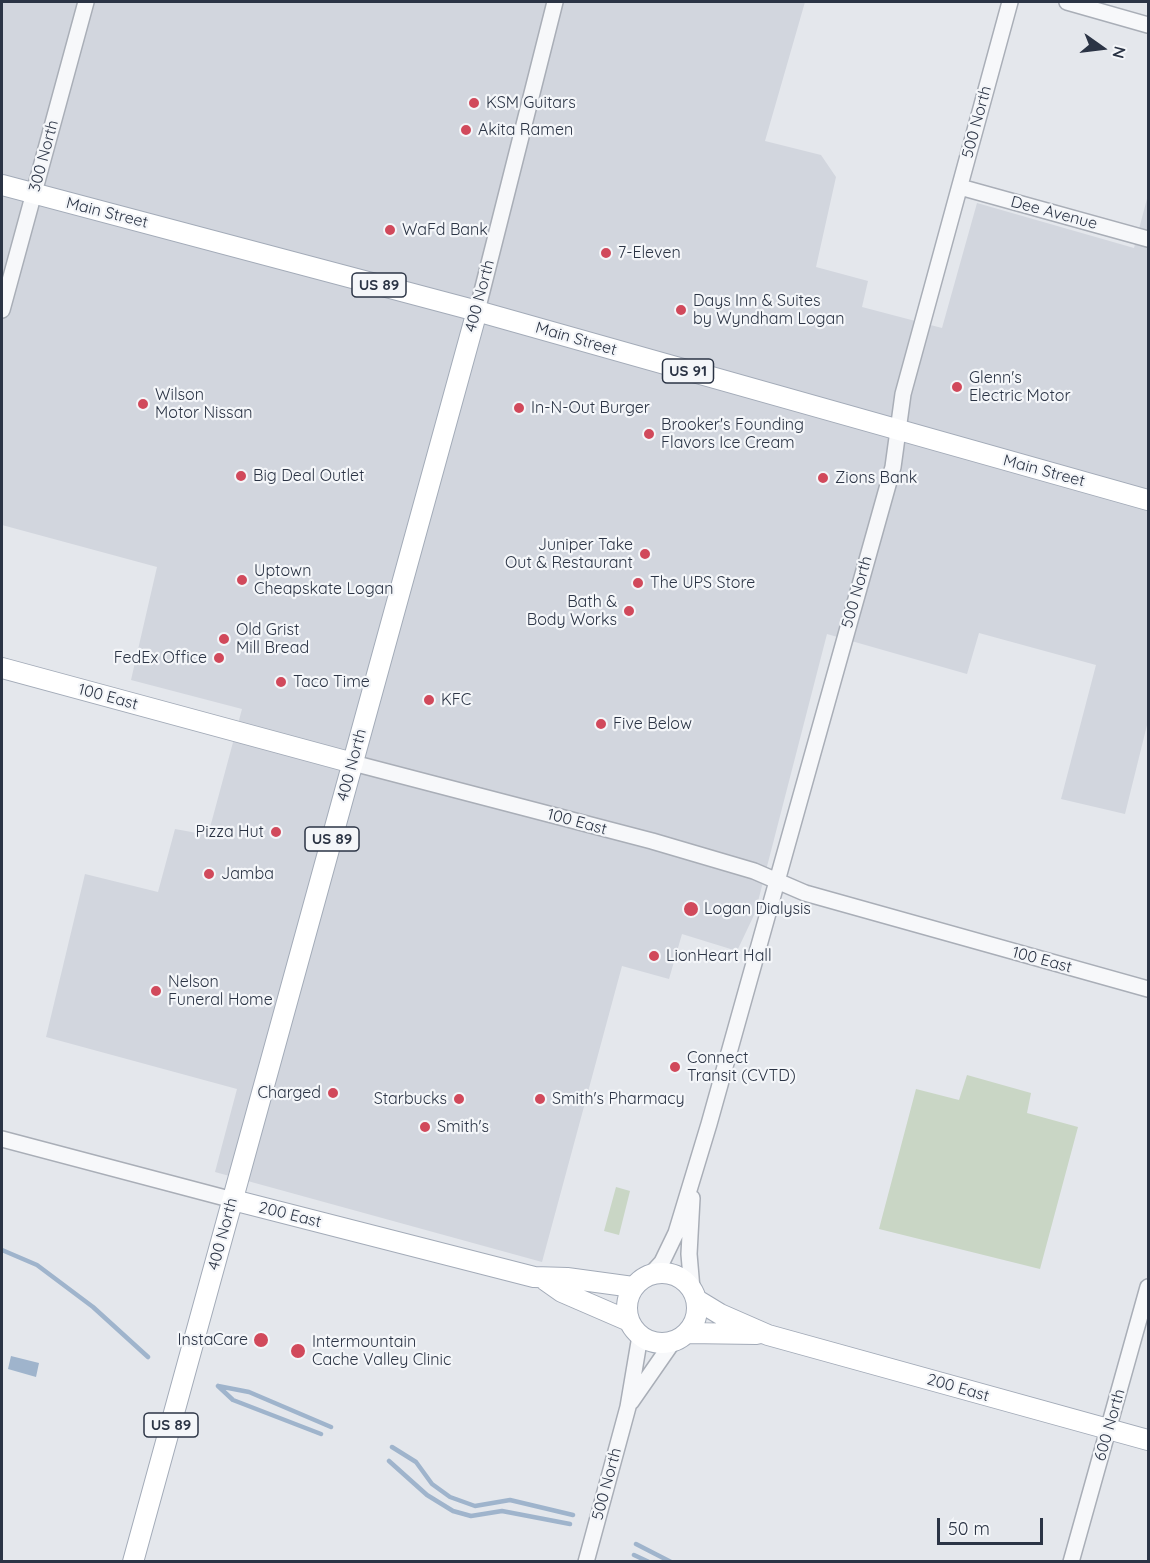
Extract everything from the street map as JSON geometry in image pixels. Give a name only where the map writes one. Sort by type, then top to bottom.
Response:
[{"type":"main road","name":"Main Street","points":[[2,185],[477,311],[898,432],[1149,500]]},
{"type":"main road","name":"400 North","points":[[133,1562],[477,311]]},
{"type":"main road","name":"100 East","points":[[2,668],[353,763]]},
{"type":"main road","name":"200 East","points":[[232,1200],[545,1280],[567,1278],[633,1287]]},
{"type":"main road","points":[[651,1274],[675,1275],[694,1295],[697,1312],[680,1338],[655,1343],[635,1328],[628,1298],[633,1287],[651,1274]]},
{"type":"main road","name":"200 East","points":[[545,1280],[562,1292],[635,1328]]},
{"type":"main road","name":"200 East","points":[[694,1295],[720,1314],[768,1335],[1149,1440]]},
{"type":"main road","name":"200 East","points":[[680,1338],[768,1335]]},
{"type":"street","name":"300 North","points":[[2,310],[86,2]]},
{"type":"street","name":"400 North","points":[[477,311],[555,2]]},
{"type":"street","name":"500 North","points":[[651,1274],[662,1262],[673,1240],[692,1180],[893,467],[903,394],[1010,2]]},
{"type":"street","points":[[1067,2],[1149,25]]},
{"type":"street","name":"Dee Avenue","points":[[960,187],[1149,239]]},
{"type":"street","name":"100 East","points":[[353,763],[652,841],[776,880],[826,899],[1149,989]]},
{"type":"street","name":"200 East","points":[[2,1139],[232,1200]]},
{"type":"street","name":"500 North","points":[[692,1180],[689,1254],[694,1295]]},
{"type":"street","name":"600 North","points":[[1071,1562],[1149,1287]]},
{"type":"street","name":"500 North","points":[[586,1562],[628,1407],[635,1328]]},
{"type":"street","name":"500 North","points":[[628,1407],[680,1338]]},
{"type":"shaded area","points":[[2,2],[805,2],[765,141],[821,155],[836,177],[816,267],[868,281],[862,307],[942,328],[977,203],[1134,248],[1148,195],[1148,721],[1125,814],[1061,799],[1096,665],[979,633],[967,674],[827,634],[755,913],[737,951],[682,934],[669,979],[622,966],[542,1262],[215,1172],[237,1089],[46,1037],[85,874],[158,892],[175,829],[208,835],[242,709],[131,680],[157,567],[2,525]]},
{"type":"green space","points":[[967,1075],[1031,1093],[1027,1113],[1078,1127],[1040,1269],[879,1229],[916,1089],[959,1100]]},
{"type":"green space","points":[[616,1187],[630,1191],[619,1235],[604,1231]]},
{"type":"water","points":[[11,1356],[39,1363],[36,1377],[8,1369]]},
{"type":"waterway","points":[[2,1250],[37,1265],[93,1307],[148,1357]]},
{"type":"waterway","points":[[218,1386],[249,1392],[331,1427]]},
{"type":"waterway","points":[[218,1386],[233,1400],[321,1434]]},
{"type":"waterway","points":[[392,1447],[416,1462],[432,1484],[450,1497],[475,1506],[510,1500],[573,1515]]},
{"type":"waterway","points":[[389,1461],[427,1495],[453,1511],[471,1516],[502,1511],[570,1524]]},
{"type":"waterway","points":[[636,1544],[671,1562]]},
{"type":"waterway","points":[[634,1555],[649,1562]]},
{"type":"place","name":"KSM Guitars","points":[[474,103]]},
{"type":"place","name":"Akita Ramen","points":[[466,130]]},
{"type":"place","name":"WaFd Bank","points":[[390,230]]},
{"type":"place","name":"7-Eleven","points":[[606,253]]},
{"type":"place","name":"Days Inn & Suites by Wyndham Logan","points":[[681,310]]},
{"type":"place","name":"Glenn's Electric Motor","points":[[957,387]]},
{"type":"place","name":"Wilson Motor Nissan","points":[[143,404]]},
{"type":"place","name":"In-N-Out Burger","points":[[519,408]]},
{"type":"place","name":"Brooker's Founding Flavors Ice Cream","points":[[649,434]]},
{"type":"place","name":"Big Deal Outlet","points":[[241,476]]},
{"type":"place","name":"Zions Bank","points":[[823,478]]},
{"type":"place","name":"Juniper Take Out & Restaurant","points":[[645,554]]},
{"type":"place","name":"Uptown Cheapskate Logan","points":[[242,580]]},
{"type":"place","name":"The UPS Store","points":[[638,583]]},
{"type":"place","name":"Bath & Body Works","points":[[629,611]]},
{"type":"place","name":"Old Grist Mill Bread","points":[[224,639]]},
{"type":"place","name":"FedEx Office","points":[[219,658]]},
{"type":"place","name":"Taco Time","points":[[281,682]]},
{"type":"place","name":"KFC","points":[[429,700]]},
{"type":"place","name":"Five Below","points":[[601,724]]},
{"type":"place","name":"Pizza Hut","points":[[276,832]]},
{"type":"place","name":"Jamba","points":[[209,874]]},
{"type":"place","name":"Logan Dialysis","points":[[691,909]]},
{"type":"place","name":"LionHeart Hall","points":[[654,956]]},
{"type":"place","name":"Nelson Funeral Home","points":[[156,991]]},
{"type":"place","name":"Connect Transit (CVTD)","points":[[675,1067]]},
{"type":"place","name":"Charged","points":[[333,1093]]},
{"type":"place","name":"Starbucks","points":[[459,1099]]},
{"type":"place","name":"Smith's Pharmacy","points":[[540,1099]]},
{"type":"place","name":"Smith's","points":[[425,1127]]},
{"type":"place","name":"InstaCare","points":[[261,1340]]},
{"type":"place","name":"Intermountain Cache Valley Clinic","points":[[298,1351]]}]
